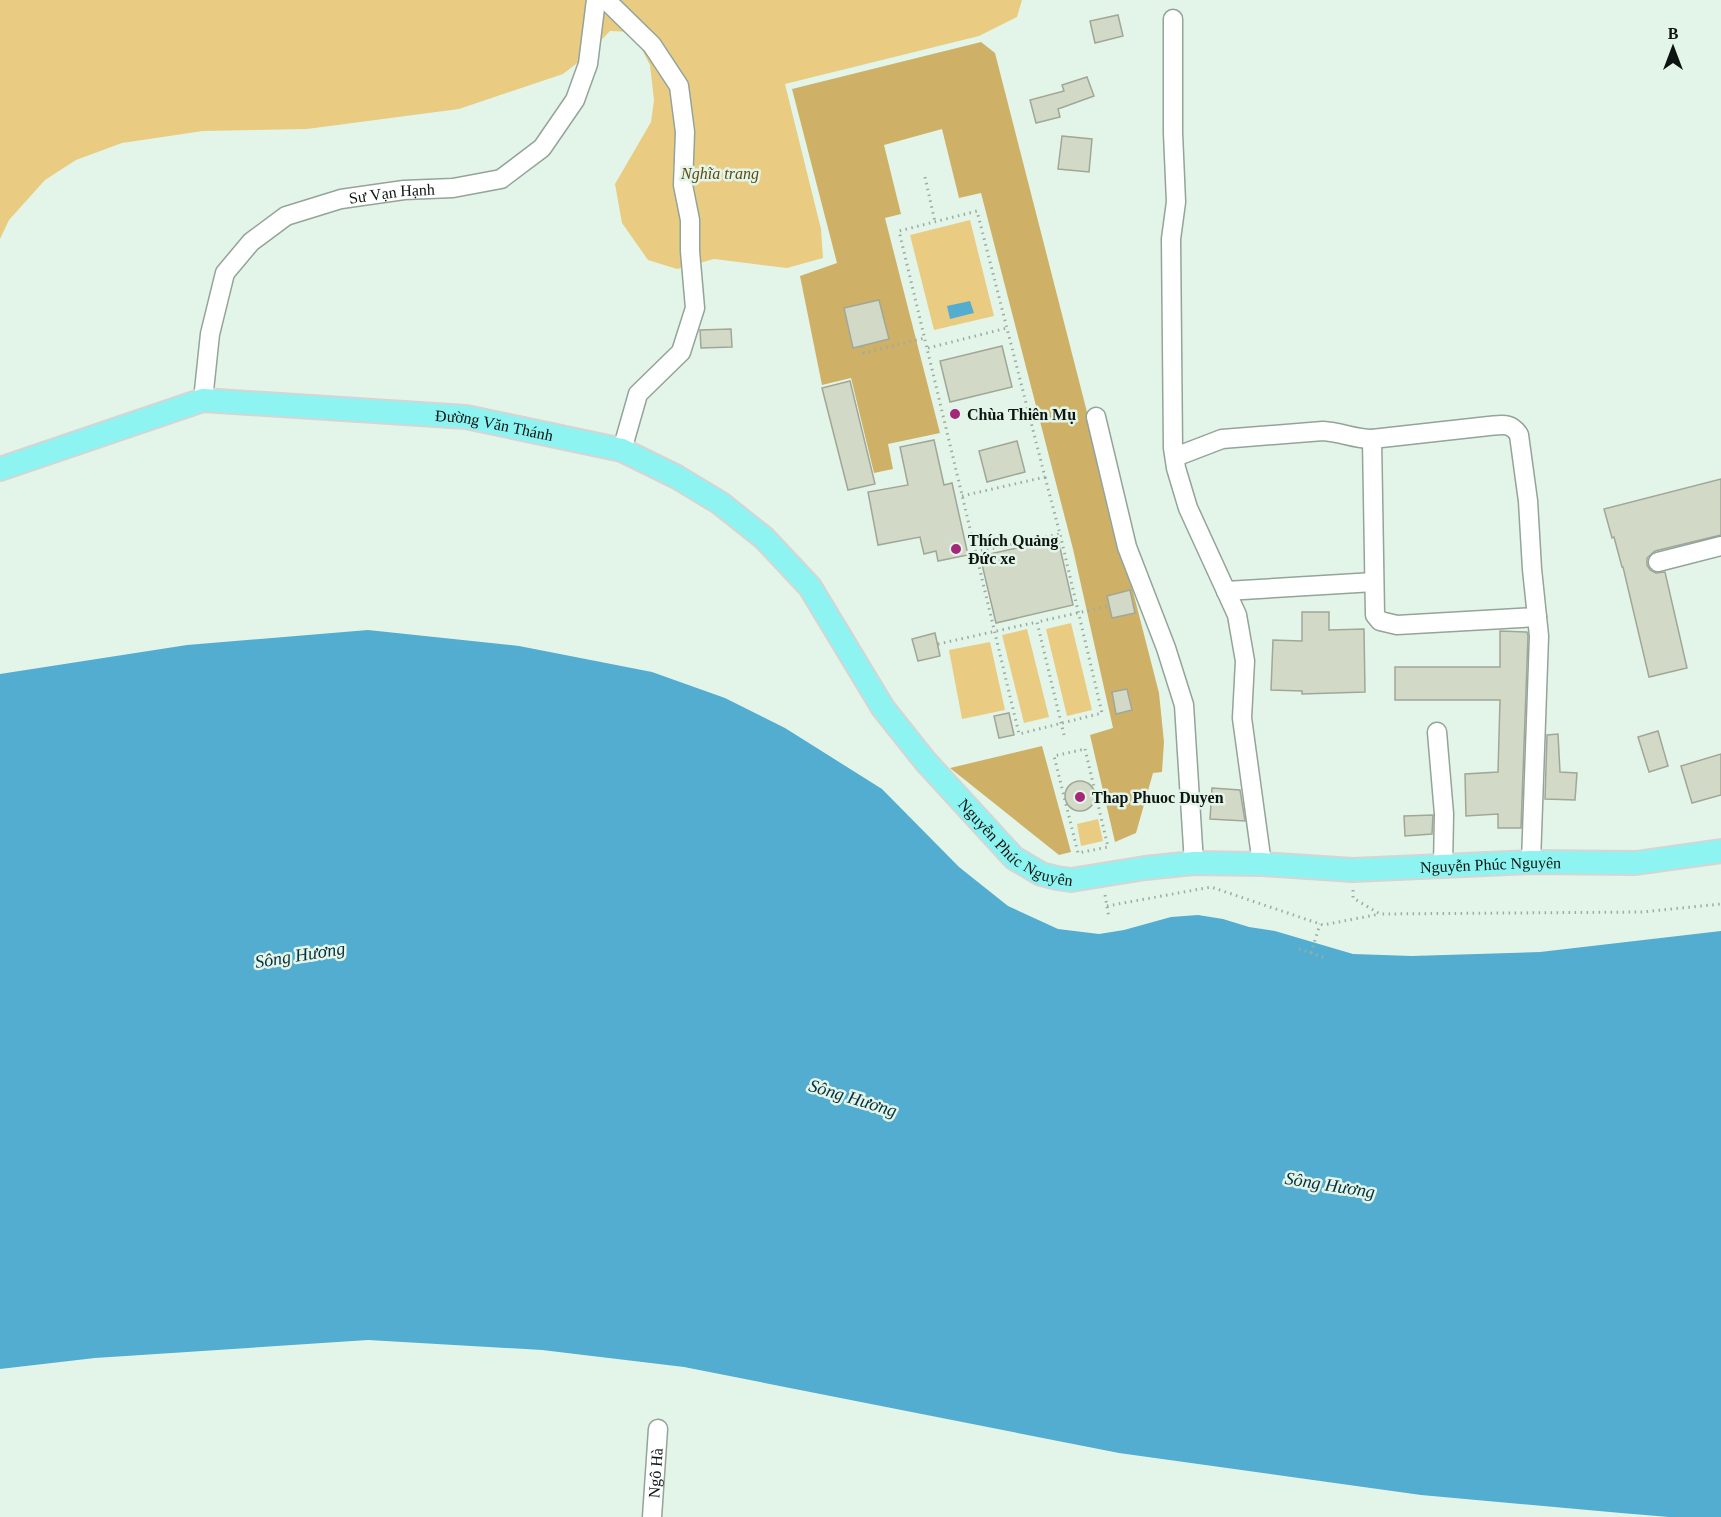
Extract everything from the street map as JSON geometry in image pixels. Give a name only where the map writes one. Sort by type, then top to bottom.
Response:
[{"type":"main road","name":"Đường Văn Thánh","points":[[0,469],[203,400],[466,417],[622,450],[677,477],[720,503],[764,538],[810,587],[883,708]]},
{"type":"main road","name":"Nguyễn Phúc Nguyên","points":[[883,708],[926,762],[1014,858],[1041,874],[1057,878],[1071,880],[1145,868],[1194,864],[1262,864],[1353,870],[1443,868],[1531,862],[1636,864],[1721,851]]},
{"type":"street","name":"Sư Vạn Hạnh","points":[[203,400],[210,334],[225,273],[251,242],[286,216],[341,199],[404,190],[453,188],[501,179],[542,148],[575,100],[588,64],[596,0]]},
{"type":"street","points":[[606,0],[652,45],[679,86],[685,132],[683,185],[690,220],[695,308],[681,352],[638,394],[622,450]]},
{"type":"street","points":[[1173,19],[1173,133],[1176,202],[1171,239],[1171,336],[1175,457],[1188,508],[1237,615],[1245,661],[1242,718],[1262,864]]},
{"type":"street","points":[[1096,417],[1127,547],[1166,648],[1184,705],[1194,864]]},
{"type":"street","points":[[1175,457],[1222,439],[1323,431],[1339,432],[1360,439],[1372,439],[1507,424],[1515,428],[1519,435],[1528,501],[1537,617],[1538,671],[1531,862]]},
{"type":"street","points":[[1372,439],[1375,615],[1380,621],[1397,626],[1537,617]]},
{"type":"street","points":[[1658,562],[1721,546]]},
{"type":"street","points":[[1226,591],[1374,582]]},
{"type":"street","points":[[1437,732],[1444,814],[1443,868]]},
{"type":"street","name":"Ngô Hà","points":[[652,1517],[658,1429]]},
{"type":"path","points":[[925,177],[935,222]]},
{"type":"path","points":[[977,211],[1060,534],[1102,713],[1018,734],[899,231],[935,222],[977,211]]},
{"type":"path","points":[[928,348],[1007,328]]},
{"type":"path","points":[[862,346],[864,353],[926,338]]},
{"type":"path","points":[[879,342],[881,349]]},
{"type":"path","points":[[962,496],[1045,477]]},
{"type":"path","points":[[975,552],[1060,534]]},
{"type":"path","points":[[938,644],[1109,606]]},
{"type":"path","points":[[1037,622],[1064,735]]},
{"type":"path","points":[[1067,746],[1068,753]]},
{"type":"path","points":[[1085,749],[1108,846],[1078,853],[1054,756],[1068,753],[1085,749]]},
{"type":"path","points":[[1353,870],[1353,898],[1380,914]]},
{"type":"path","points":[[1101,876],[1109,918]]},
{"type":"path","points":[[1107,906],[1211,887],[1320,924],[1362,919],[1380,914],[1642,912],[1721,904]]},
{"type":"path","points":[[1311,953],[1320,924]]},
{"type":"path","points":[[1299,949],[1326,958]]},
{"type":"green space","name":"Nghĩa trang","points":[[0,0],[1022,0],[1017,17],[979,36],[785,84],[821,229],[823,258],[787,268],[714,259],[677,269],[648,260],[622,223],[615,184],[651,122],[654,100],[650,65],[633,32],[610,31],[585,57],[563,74],[459,109],[307,129],[203,131],[122,143],[76,160],[45,180],[9,220],[0,239]]},
{"type":"green space","points":[[970,220],[994,316],[934,330],[910,235]]},
{"type":"green space","points":[[1071,623],[1092,710],[1067,716],[1046,629]]},
{"type":"green space","points":[[1027,629],[1049,717],[1024,723],[1002,635]]},
{"type":"green space","points":[[990,642],[1005,710],[962,719],[949,650]]},
{"type":"green space","points":[[1098,819],[1103,841],[1081,846],[1077,824]]},
{"type":"shaded area","points":[[981,42],[995,53],[1159,693],[1164,742],[1162,772],[1153,773],[1136,833],[1115,842],[1090,735],[1113,728],[1073,549],[981,193],[959,198],[942,129],[884,145],[901,214],[885,218],[940,433],[888,444],[893,469],[874,473],[851,378],[822,385],[800,276],[837,263],[792,89]]},
{"type":"shaded area","points":[[1042,746],[1071,852],[1059,855],[950,768]]},
{"type":"water","points":[[970,301],[974,313],[950,319],[947,306]]},
{"type":"water","name":"Sông Hương","points":[[368,630],[519,646],[652,672],[725,698],[785,728],[882,789],[959,867],[1008,906],[1058,929],[1099,934],[1124,930],[1171,917],[1198,915],[1275,931],[1353,954],[1412,956],[1540,952],[1721,931],[1721,1517],[1669,1517],[1421,1495],[1119,1453],[684,1367],[542,1350],[368,1340],[95,1358],[0,1369],[0,674],[187,645]]},
{"type":"building","points":[[1118,15],[1123,36],[1095,43],[1090,21]]},
{"type":"building","points":[[1087,77],[1094,96],[1058,109],[1060,117],[1036,123],[1030,100],[1064,91],[1062,85]]},
{"type":"building","points":[[1062,136],[1092,139],[1089,172],[1058,169]]},
{"type":"building","points":[[879,300],[889,339],[853,348],[844,308]]},
{"type":"building","points":[[731,329],[732,347],[701,348],[700,330]]},
{"type":"building","points":[[1002,346],[1012,387],[950,402],[940,361]]},
{"type":"building","points":[[850,381],[875,484],[848,490],[822,388]]},
{"type":"building","points":[[934,440],[944,485],[952,483],[968,555],[938,561],[936,551],[924,554],[920,537],[878,545],[868,492],[908,485],[900,447]]},
{"type":"building","points":[[1017,441],[1025,472],[987,482],[979,451]]},
{"type":"building","points":[[1721,479],[1721,535],[1655,551],[1647,558],[1650,570],[1656,573],[1665,572],[1687,668],[1649,677],[1623,567],[1604,509]]},
{"type":"building","points":[[1058,539],[1073,605],[996,623],[980,556]]},
{"type":"building","points":[[1130,590],[1135,613],[1112,618],[1107,596]]},
{"type":"building","points":[[1302,612],[1329,612],[1329,630],[1364,629],[1365,692],[1302,694],[1302,691],[1271,690],[1273,640],[1302,641]]},
{"type":"building","points":[[1500,631],[1527,632],[1528,636],[1521,828],[1498,828],[1498,814],[1466,816],[1465,774],[1498,772],[1500,700],[1395,700],[1395,667],[1500,667]]},
{"type":"building","points":[[935,633],[940,656],[918,661],[912,639]]},
{"type":"building","points":[[1127,689],[1132,710],[1116,714],[1112,692]]},
{"type":"building","points":[[1009,713],[1014,735],[999,738],[994,716]]},
{"type":"building","points":[[1658,731],[1668,766],[1649,772],[1638,737]]},
{"type":"building","points":[[1558,734],[1560,772],[1577,773],[1575,800],[1545,799],[1547,735]]},
{"type":"building","points":[[1721,754],[1721,795],[1692,803],[1681,766]]},
{"type":"building","name":"Thap Phuoc Duyen","points":[[1080,781],[1086,782],[1094,790],[1094,802],[1086,810],[1080,811],[1074,810],[1066,802],[1065,796],[1066,790],[1074,782]]},
{"type":"building","points":[[1212,788],[1240,790],[1245,821],[1210,819]]},
{"type":"building","points":[[1433,815],[1432,834],[1405,836],[1404,816]]},
{"type":"place","name":"Chùa Thiên Mụ","points":[[955,414]]},
{"type":"place","name":"Thích Quảng Đức xe","points":[[956,549]]},
{"type":"place","name":"Thap Phuoc Duyen","points":[[1080,797]]}]
